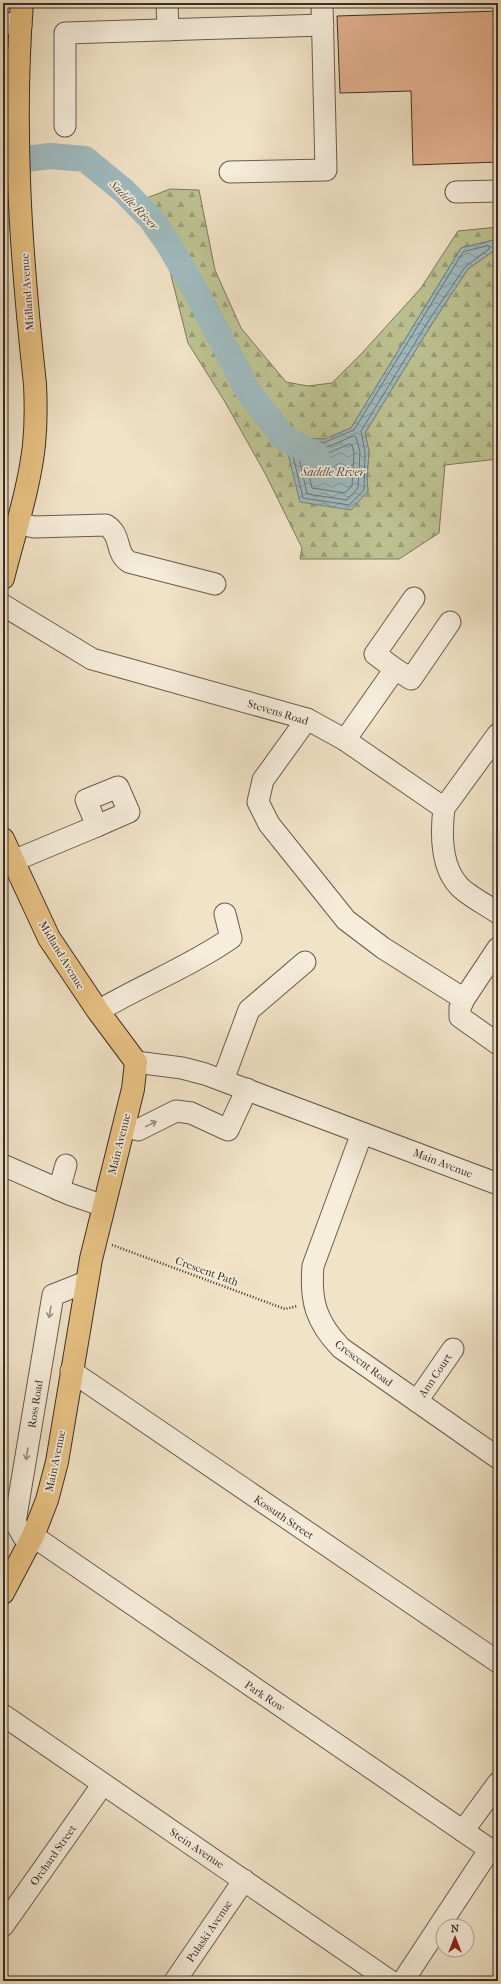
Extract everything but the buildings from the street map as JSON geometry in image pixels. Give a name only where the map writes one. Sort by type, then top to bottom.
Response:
[{"type":"main road","name":"Midland Avenue","points":[[3,578],[28,482],[34,445],[36,414],[11,61],[12,24],[22,3]]},
{"type":"main road","name":"Midland Avenue","points":[[3,839],[49,938],[98,1012],[129,1055],[136,1062]]},
{"type":"main road","name":"Main Avenue","points":[[3,1593],[31,1541],[47,1500],[57,1462],[86,1282],[95,1238],[133,1088],[136,1062]]},
{"type":"street","points":[[167,3],[168,30]]},
{"type":"street","points":[[230,172],[326,170],[322,3]]},
{"type":"street","points":[[65,126],[65,33],[323,25]]},
{"type":"street","points":[[456,192],[498,191]]},
{"type":"street","points":[[17,523],[34,527],[106,525],[113,529],[117,536],[119,551],[129,562],[215,584]]},
{"type":"street","points":[[414,598],[375,654],[395,669],[411,679],[450,622]]},
{"type":"street","name":"Stevens Road","points":[[3,606],[92,659],[307,719],[345,740],[444,808]]},
{"type":"street","points":[[345,740],[395,669]]},
{"type":"street","points":[[307,719],[263,780],[258,802],[269,824],[346,920],[383,948],[464,999]]},
{"type":"street","points":[[498,734],[444,808],[442,826],[443,845],[449,868],[459,886],[498,913]]},
{"type":"street","points":[[13,861],[97,826]]},
{"type":"street","points":[[98,1012],[130,992],[180,969],[231,938],[225,914]]},
{"type":"street","points":[[498,948],[464,999],[460,1008],[460,1017],[498,1044]]},
{"type":"street","points":[[223,1080],[249,1010],[305,962]]},
{"type":"street","name":"Main Avenue","points":[[136,1062],[182,1068],[223,1080],[498,1184]]},
{"type":"street","points":[[124,1126],[138,1130],[176,1111],[191,1113],[228,1130],[247,1089]]},
{"type":"street","name":"Crescent Road","points":[[362,1133],[313,1266],[312,1285],[314,1303],[320,1321],[330,1336],[341,1348],[498,1458]]},
{"type":"street","points":[[3,1165],[59,1190],[104,1206]]},
{"type":"street","points":[[59,1190],[66,1165]]},
{"type":"street","name":"Ross Road","points":[[31,1541],[15,1522],[53,1295],[86,1282]]},
{"type":"street","name":"Ann Court","points":[[417,1401],[453,1349]]},
{"type":"street","name":"Kossuth Street","points":[[71,1371],[498,1662]]},
{"type":"street","name":"Park Row","points":[[31,1541],[494,1852]]},
{"type":"street","name":"Stein Avenue","points":[[3,1715],[244,1880],[382,1979]]},
{"type":"street","points":[[463,1831],[498,1783]]},
{"type":"street","name":"Orchard Street","points":[[3,1926],[103,1784]]},
{"type":"street","points":[[403,1981],[494,1852]]},
{"type":"street","name":"Pulaski Avenue","points":[[174,1981],[244,1880]]},
{"type":"path","name":"Crescent Path","points":[[95,1238],[285,1309],[314,1303]]},
{"type":"green space","points":[[170,189],[199,190],[215,270],[241,328],[286,382],[308,386],[332,383],[363,352],[421,288],[458,231],[498,227],[498,239],[461,248],[351,428],[325,439],[284,438],[368,491],[367,477],[369,451],[365,433],[433,322],[468,269],[492,252],[498,252],[498,459],[445,465],[439,533],[399,559],[300,559],[302,548],[266,475],[225,402],[188,343],[168,263],[160,244],[126,206]]},
{"type":"water","name":"Saddle River","points":[[498,239],[498,252],[492,252],[468,269],[433,322],[365,433],[369,451],[367,477],[368,491],[351,510],[300,502],[284,438],[325,439],[351,428],[461,248]]},
{"type":"waterway","name":"Saddle River","points":[[3,162],[50,156],[85,159],[124,191],[151,219],[168,243],[198,295],[248,391],[284,438],[316,455]]}]
